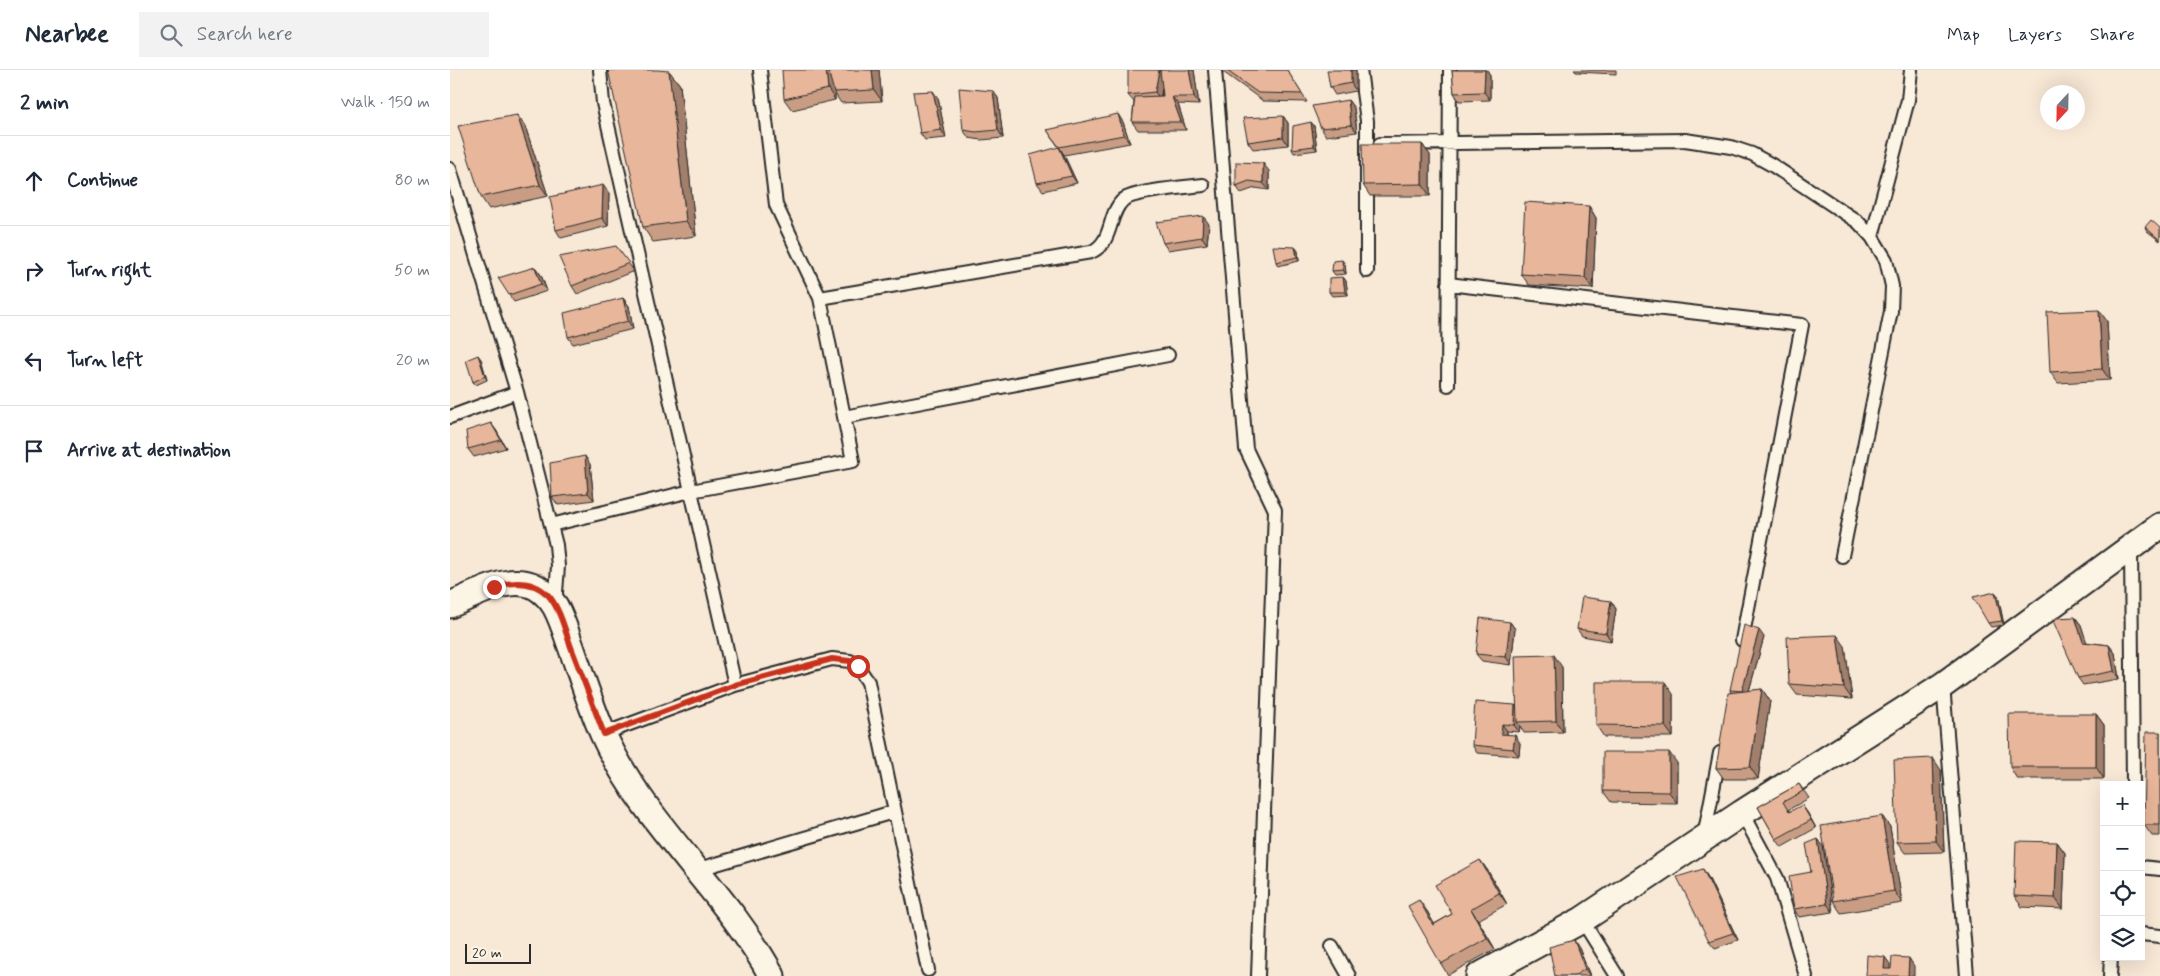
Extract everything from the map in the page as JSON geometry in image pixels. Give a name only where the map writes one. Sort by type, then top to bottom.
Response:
[{"type":"street","points":[[1479,976],[1582,920],[1742,813],[1943,685],[2160,526]]},
{"type":"street","points":[[450,605],[508,583],[522,583],[542,591],[548,596],[555,606],[604,734],[623,770],[670,838],[730,910],[759,952],[772,976]]},
{"type":"lane","points":[[600,70],[603,103],[735,685]]},
{"type":"lane","points":[[551,525],[691,491],[853,460],[820,298],[776,205],[760,70]]},
{"type":"lane","points":[[1215,70],[1246,449],[1275,510],[1258,976]]},
{"type":"lane","points":[[1360,70],[1367,121],[1367,270]]},
{"type":"lane","points":[[1448,385],[1450,70]]},
{"type":"lane","points":[[1872,237],[1908,100],[1911,70]]},
{"type":"lane","points":[[1367,145],[1685,140],[1731,147],[1752,154],[1772,164],[1858,222],[1872,237],[1886,260],[1892,286],[1891,311],[1842,556]]},
{"type":"lane","points":[[450,169],[517,392],[551,525],[558,566],[555,606]]},
{"type":"lane","points":[[820,298],[1091,252],[1106,240],[1119,205],[1124,200],[1137,194],[1203,185]]},
{"type":"lane","points":[[1448,284],[1802,325],[1739,655]]},
{"type":"lane","points":[[844,417],[1168,355]]},
{"type":"lane","points":[[450,416],[517,392]]},
{"type":"lane","points":[[2131,547],[2133,781]]},
{"type":"lane","points":[[604,734],[735,685],[832,659],[850,661],[858,666],[868,682],[928,970]]},
{"type":"lane","points":[[1943,685],[1967,976]]},
{"type":"lane","points":[[1704,840],[1722,743]]},
{"type":"lane","points":[[696,870],[894,812]]},
{"type":"lane","points":[[1742,813],[1777,878],[1806,976]]},
{"type":"lane","points":[[2145,868],[2160,870]]},
{"type":"lane","points":[[1582,920],[1617,976]]},
{"type":"lane","points":[[2145,934],[2160,936]]},
{"type":"lane","points":[[1332,946],[1349,976]]},
{"type":"lane","points":[[2110,976],[2111,961]]},
{"type":"building","points":[[608,70],[669,71],[686,221],[643,227]]},
{"type":"building","points":[[782,70],[826,70],[828,89],[784,99]]},
{"type":"building","points":[[828,70],[872,70],[874,90],[834,92]]},
{"type":"building","points":[[1128,70],[1159,70],[1155,92],[1128,95]]},
{"type":"building","points":[[1160,70],[1189,70],[1194,97],[1172,97],[1181,122],[1132,122],[1135,97],[1163,96]]},
{"type":"building","points":[[1226,70],[1287,70],[1302,94],[1258,93]]},
{"type":"building","points":[[1327,70],[1351,70],[1351,83],[1330,87]]},
{"type":"building","points":[[1452,70],[1485,70],[1484,92],[1454,93]]},
{"type":"building","points":[[959,88],[993,91],[998,130],[976,132],[963,130]]},
{"type":"building","points":[[933,91],[941,130],[920,133],[913,92]]},
{"type":"building","points":[[1348,100],[1351,125],[1321,128],[1312,106]]},
{"type":"building","points":[[1118,114],[1124,135],[1059,147],[1047,130]]},
{"type":"building","points":[[517,115],[540,185],[481,197],[458,126]]},
{"type":"building","points":[[1283,116],[1283,137],[1248,142],[1243,118]]},
{"type":"building","points":[[1311,122],[1314,146],[1292,149],[1293,126]]},
{"type":"building","points":[[1362,144],[1422,144],[1422,184],[1363,185]]},
{"type":"building","points":[[1059,147],[1072,176],[1037,183],[1030,155]]},
{"type":"building","points":[[1236,162],[1263,163],[1263,183],[1249,181],[1236,186]]},
{"type":"building","points":[[603,185],[602,218],[556,230],[550,197]]},
{"type":"building","points":[[1525,202],[1589,206],[1585,278],[1521,274]]},
{"type":"building","points":[[1203,216],[1202,237],[1163,243],[1156,222]]},
{"type":"building","points":[[2151,220],[2160,228],[2160,240],[2145,227]]},
{"type":"building","points":[[616,246],[629,263],[572,286],[559,257]]},
{"type":"building","points":[[1273,246],[1295,247],[1297,257],[1276,262]]},
{"type":"building","points":[[1342,260],[1343,270],[1332,271],[1333,261]]},
{"type":"building","points":[[535,267],[541,284],[509,295],[498,278]]},
{"type":"building","points":[[1343,277],[1345,292],[1329,292],[1329,278]]},
{"type":"building","points":[[623,298],[628,321],[568,337],[564,313]]},
{"type":"building","points":[[2099,310],[2102,369],[2050,372],[2047,312]]},
{"type":"building","points":[[478,355],[485,376],[473,382],[466,360]]},
{"type":"building","points":[[491,423],[501,440],[468,449],[466,431]]},
{"type":"building","points":[[585,456],[588,493],[552,497],[550,463]]},
{"type":"building","points":[[1995,592],[2002,621],[1988,623],[1973,597]]},
{"type":"building","points":[[1582,597],[1611,601],[1606,633],[1577,629]]},
{"type":"building","points":[[2075,617],[2083,642],[2109,645],[2114,671],[2078,678],[2054,623],[2056,618]]},
{"type":"building","points":[[1480,618],[1510,622],[1506,657],[1476,654]]},
{"type":"building","points":[[1744,625],[1759,630],[1742,691],[1730,690]]},
{"type":"building","points":[[1837,635],[1844,688],[1789,684],[1787,637]]},
{"type":"building","points":[[1554,655],[1556,721],[1517,722],[1515,656]]},
{"type":"building","points":[[1596,682],[1665,682],[1665,726],[1596,725]]},
{"type":"building","points":[[1762,689],[1750,767],[1716,768],[1728,693]]},
{"type":"building","points":[[1475,702],[1515,705],[1514,725],[1502,724],[1501,734],[1515,735],[1513,749],[1472,745]]},
{"type":"building","points":[[2009,714],[2096,714],[2096,767],[2010,767]]},
{"type":"building","points":[[2146,732],[2160,732],[2160,825],[2145,825]]},
{"type":"building","points":[[1603,752],[1669,752],[1669,792],[1603,791]]},
{"type":"building","points":[[1933,758],[1936,841],[1897,842],[1894,760]]},
{"type":"building","points":[[1799,784],[1803,791],[1783,802],[1789,812],[1802,805],[1811,820],[1776,839],[1758,807]]},
{"type":"building","points":[[1882,816],[1894,891],[1833,901],[1821,826]]},
{"type":"building","points":[[1818,839],[1827,904],[1794,909],[1789,876],[1811,872],[1806,844]]},
{"type":"building","points":[[2016,841],[2057,842],[2055,898],[2014,896]]},
{"type":"building","points":[[1480,860],[1499,893],[1471,909],[1487,938],[1441,964],[1408,906],[1419,900],[1433,925],[1452,914],[1435,885]]},
{"type":"building","points":[[1703,869],[1733,933],[1709,941],[1677,877]]},
{"type":"building","points":[[1574,940],[1585,969],[1574,976],[1555,976],[1549,947]]},
{"type":"building","points":[[1867,955],[1885,957],[1884,969],[1891,969],[1892,957],[1909,958],[1908,976],[1866,976]]},
{"type":"route","points":[[494,587],[508,583],[522,583],[536,587],[548,596],[561,620],[604,734],[735,685],[832,659],[850,661],[858,666]]}]
